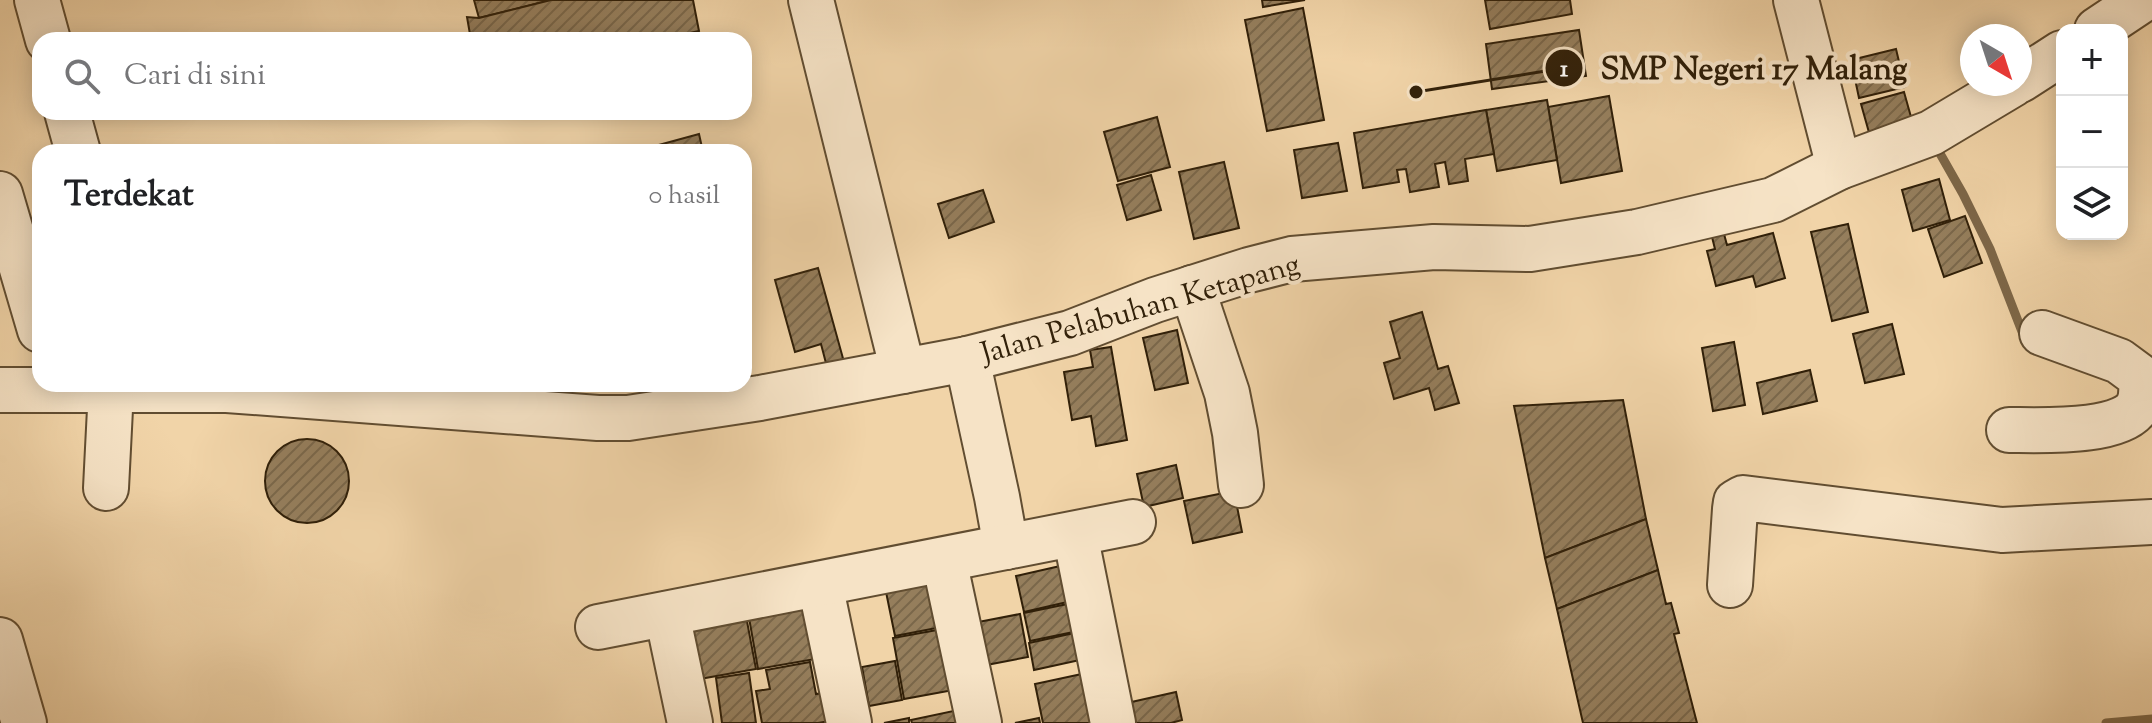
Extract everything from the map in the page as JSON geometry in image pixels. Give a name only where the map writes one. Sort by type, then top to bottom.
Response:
[{"type":"street","points":[[37,0],[46,32]]},
{"type":"street","points":[[811,0],[903,371]]},
{"type":"street","points":[[1796,0],[1839,167]]},
{"type":"street","points":[[2106,24],[2142,0]]},
{"type":"street","points":[[2032,72],[2056,57]]},
{"type":"street","name":"Jalan Pelabuhan Ketapang","points":[[254,392],[598,418],[628,418],[760,398],[967,359],[1070,333],[1155,300],[1292,259],[1434,247],[1530,249],[1637,232],[1773,200],[1839,167],[1931,133],[1993,96]]},
{"type":"street","points":[[69,120],[76,144]]},
{"type":"street","points":[[0,194],[32,303]]},
{"type":"street","points":[[1192,288],[1227,393],[1241,485]]},
{"type":"street","points":[[2009,430],[2085,429],[2118,421],[2132,413],[2143,396],[2119,361],[2042,333]]},
{"type":"street","points":[[967,359],[1006,547]]},
{"type":"street","name":"Jalan Pelabuhan Ketapang","points":[[0,390],[32,388]]},
{"type":"street","points":[[106,488],[111,392]]},
{"type":"street","points":[[1730,585],[1736,502],[1743,498],[2002,530],[2152,522]]},
{"type":"street","points":[[598,627],[1133,522]]},
{"type":"street","points":[[1075,534],[1113,723]]},
{"type":"street","points":[[944,560],[979,723]]},
{"type":"street","points":[[820,584],[849,723]]},
{"type":"street","points":[[667,614],[690,723]]},
{"type":"street","points":[[0,640],[24,723]]},
{"type":"building","points":[[474,0],[551,0],[479,18]]},
{"type":"building","points":[[551,0],[693,0],[699,31],[470,32],[467,17],[479,18]]},
{"type":"building","points":[[1262,0],[1305,0],[1263,7]]},
{"type":"building","points":[[1485,0],[1570,0],[1572,14],[1490,29]]},
{"type":"building","points":[[1303,8],[1324,120],[1267,131],[1245,20]]},
{"type":"building","points":[[1579,30],[1586,76],[1492,89],[1486,44]]},
{"type":"building","points":[[1896,49],[1905,87],[1859,98],[1851,60]]},
{"type":"building","points":[[1904,92],[1913,124],[1870,136],[1861,104]]},
{"type":"building","points":[[1609,96],[1622,171],[1561,183],[1548,107]]},
{"type":"building","points":[[1547,100],[1557,160],[1497,171],[1486,110]]},
{"type":"building","points":[[1486,110],[1494,154],[1465,159],[1468,181],[1449,184],[1445,162],[1435,164],[1439,187],[1410,192],[1406,169],[1397,170],[1399,182],[1363,188],[1354,133]]},
{"type":"building","points":[[1157,117],[1170,167],[1118,181],[1104,132]]},
{"type":"building","points":[[699,134],[701,144],[662,144]]},
{"type":"building","points":[[1338,143],[1347,191],[1302,198],[1294,150]]},
{"type":"building","points":[[1224,162],[1239,228],[1194,239],[1179,172]]},
{"type":"building","points":[[1151,175],[1161,210],[1127,220],[1117,185]]},
{"type":"building","points":[[1939,179],[1950,220],[1913,231],[1902,190]]},
{"type":"building","points":[[983,190],[994,222],[949,238],[938,204]]},
{"type":"building","points":[[1965,216],[1982,263],[1944,277],[1928,229]]},
{"type":"building","points":[[1848,224],[1868,312],[1832,321],[1811,232]]},
{"type":"building","points":[[1773,233],[1785,278],[1756,287],[1753,276],[1716,286],[1707,251],[1715,249],[1712,237],[1724,234],[1727,245]]},
{"type":"building","points":[[818,268],[844,362],[827,367],[821,344],[795,352],[775,280]]},
{"type":"building","points":[[1422,312],[1438,369],[1448,366],[1459,403],[1435,410],[1429,388],[1394,399],[1384,363],[1400,358],[1390,322]]},
{"type":"building","points":[[1892,324],[1904,374],[1865,383],[1853,334]]},
{"type":"building","points":[[1177,330],[1188,383],[1155,390],[1143,338]]},
{"type":"building","points":[[1734,342],[1745,405],[1713,411],[1702,348]]},
{"type":"building","points":[[1111,347],[1127,440],[1096,446],[1091,416],[1072,420],[1064,372],[1093,367],[1090,350]]},
{"type":"building","points":[[1810,370],[1817,401],[1763,414],[1757,383]]},
{"type":"building","points":[[1623,400],[1646,519],[1545,558],[1514,406]]},
{"type":"building","points":[[307,439],[323,442],[337,451],[346,465],[349,481],[346,497],[337,511],[323,520],[307,523],[291,520],[277,511],[268,497],[265,481],[268,465],[277,451],[291,442]]},
{"type":"building","points":[[1176,465],[1183,498],[1144,507],[1137,474]]},
{"type":"building","points":[[1234,491],[1242,532],[1193,543],[1184,501]]},
{"type":"building","points":[[1646,519],[1658,570],[1557,609],[1545,558]]},
{"type":"building","points":[[1069,564],[1076,600],[1024,612],[1016,576]]},
{"type":"building","points":[[1658,570],[1666,604],[1671,603],[1679,633],[1674,634],[1697,723],[1583,723],[1557,609]]},
{"type":"building","points":[[938,577],[947,626],[895,636],[885,587]]},
{"type":"building","points":[[810,601],[821,658],[758,669],[748,612]]},
{"type":"building","points":[[1077,602],[1083,630],[1030,641],[1024,613]]},
{"type":"building","points":[[1020,614],[1028,657],[981,666],[973,623]]},
{"type":"building","points":[[746,616],[756,669],[694,680],[685,628]]},
{"type":"building","points":[[948,628],[959,689],[904,699],[893,638]]},
{"type":"building","points":[[1083,631],[1089,658],[1034,670],[1029,643]]},
{"type":"building","points":[[895,661],[902,700],[869,706],[862,667]]},
{"type":"building","points":[[810,662],[816,694],[829,692],[835,720],[762,723],[756,691],[770,689],[766,670]]},
{"type":"building","points":[[1091,672],[1092,723],[1043,723],[1035,684]]},
{"type":"building","points":[[749,673],[756,723],[722,723],[716,678]]},
{"type":"building","points":[[1176,692],[1182,720],[1171,723],[1122,723],[1118,705]]},
{"type":"building","points":[[958,710],[968,723],[912,723],[911,720]]},
{"type":"building","points":[[909,718],[909,723],[884,723]]},
{"type":"building","points":[[1039,718],[1040,723],[1015,723]]},
{"type":"waterway","points":[[1938,150],[1990,249],[2027,338]]},
{"type":"waterway","points":[[2106,723],[2152,719]]},
{"type":"place","name":"SMP Negeri 17 Malang","points":[[1416,92]]}]
